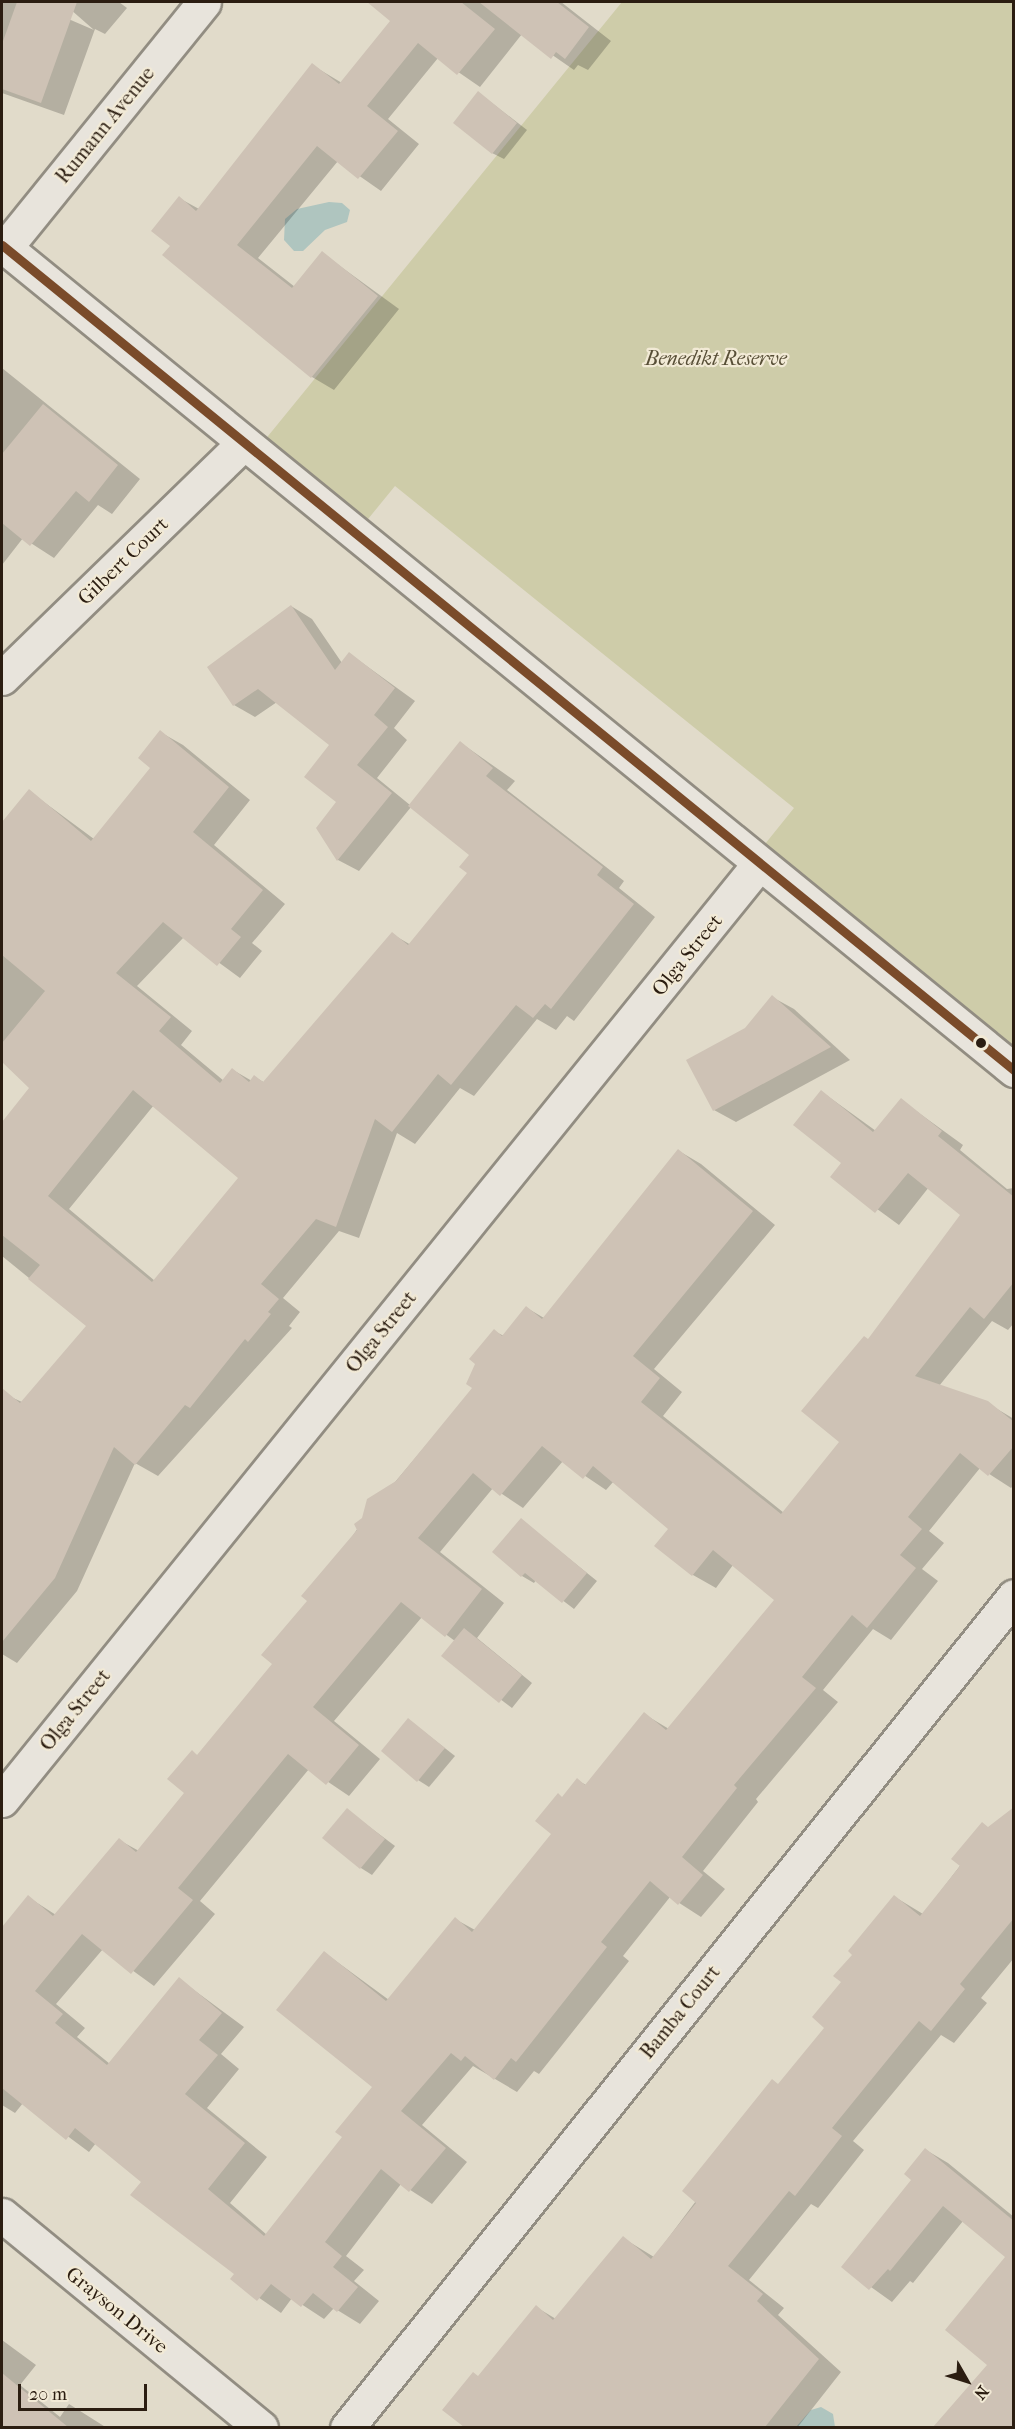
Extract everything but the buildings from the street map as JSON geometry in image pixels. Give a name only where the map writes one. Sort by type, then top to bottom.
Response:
[{"type":"street","name":"Rumann Avenue","points":[[3,247],[204,2]]},
{"type":"street","points":[[3,247],[1014,1070]]},
{"type":"street","name":"Gilbert Court","points":[[2,678],[244,443]]},
{"type":"street","name":"Olga Street","points":[[2,1800],[759,864]]},
{"type":"street","name":"Bamba Court","points":[[347,2427],[1014,1596]]},
{"type":"street","name":"Grayson Drive","points":[[2,2215],[261,2427]]},
{"type":"green space","name":"Benedikt Reserve","points":[[622,2],[1013,2],[1013,1070],[753,859],[794,808],[395,486],[355,535],[255,452]]},
{"type":"water","points":[[329,202],[342,203],[350,210],[347,222],[325,230],[303,251],[294,251],[284,240],[285,219],[297,209]]},
{"type":"water","points":[[821,2407],[833,2414],[835,2427],[796,2427],[811,2410]]},
{"type":"transit line","points":[[2,245],[1014,1070]]}]
